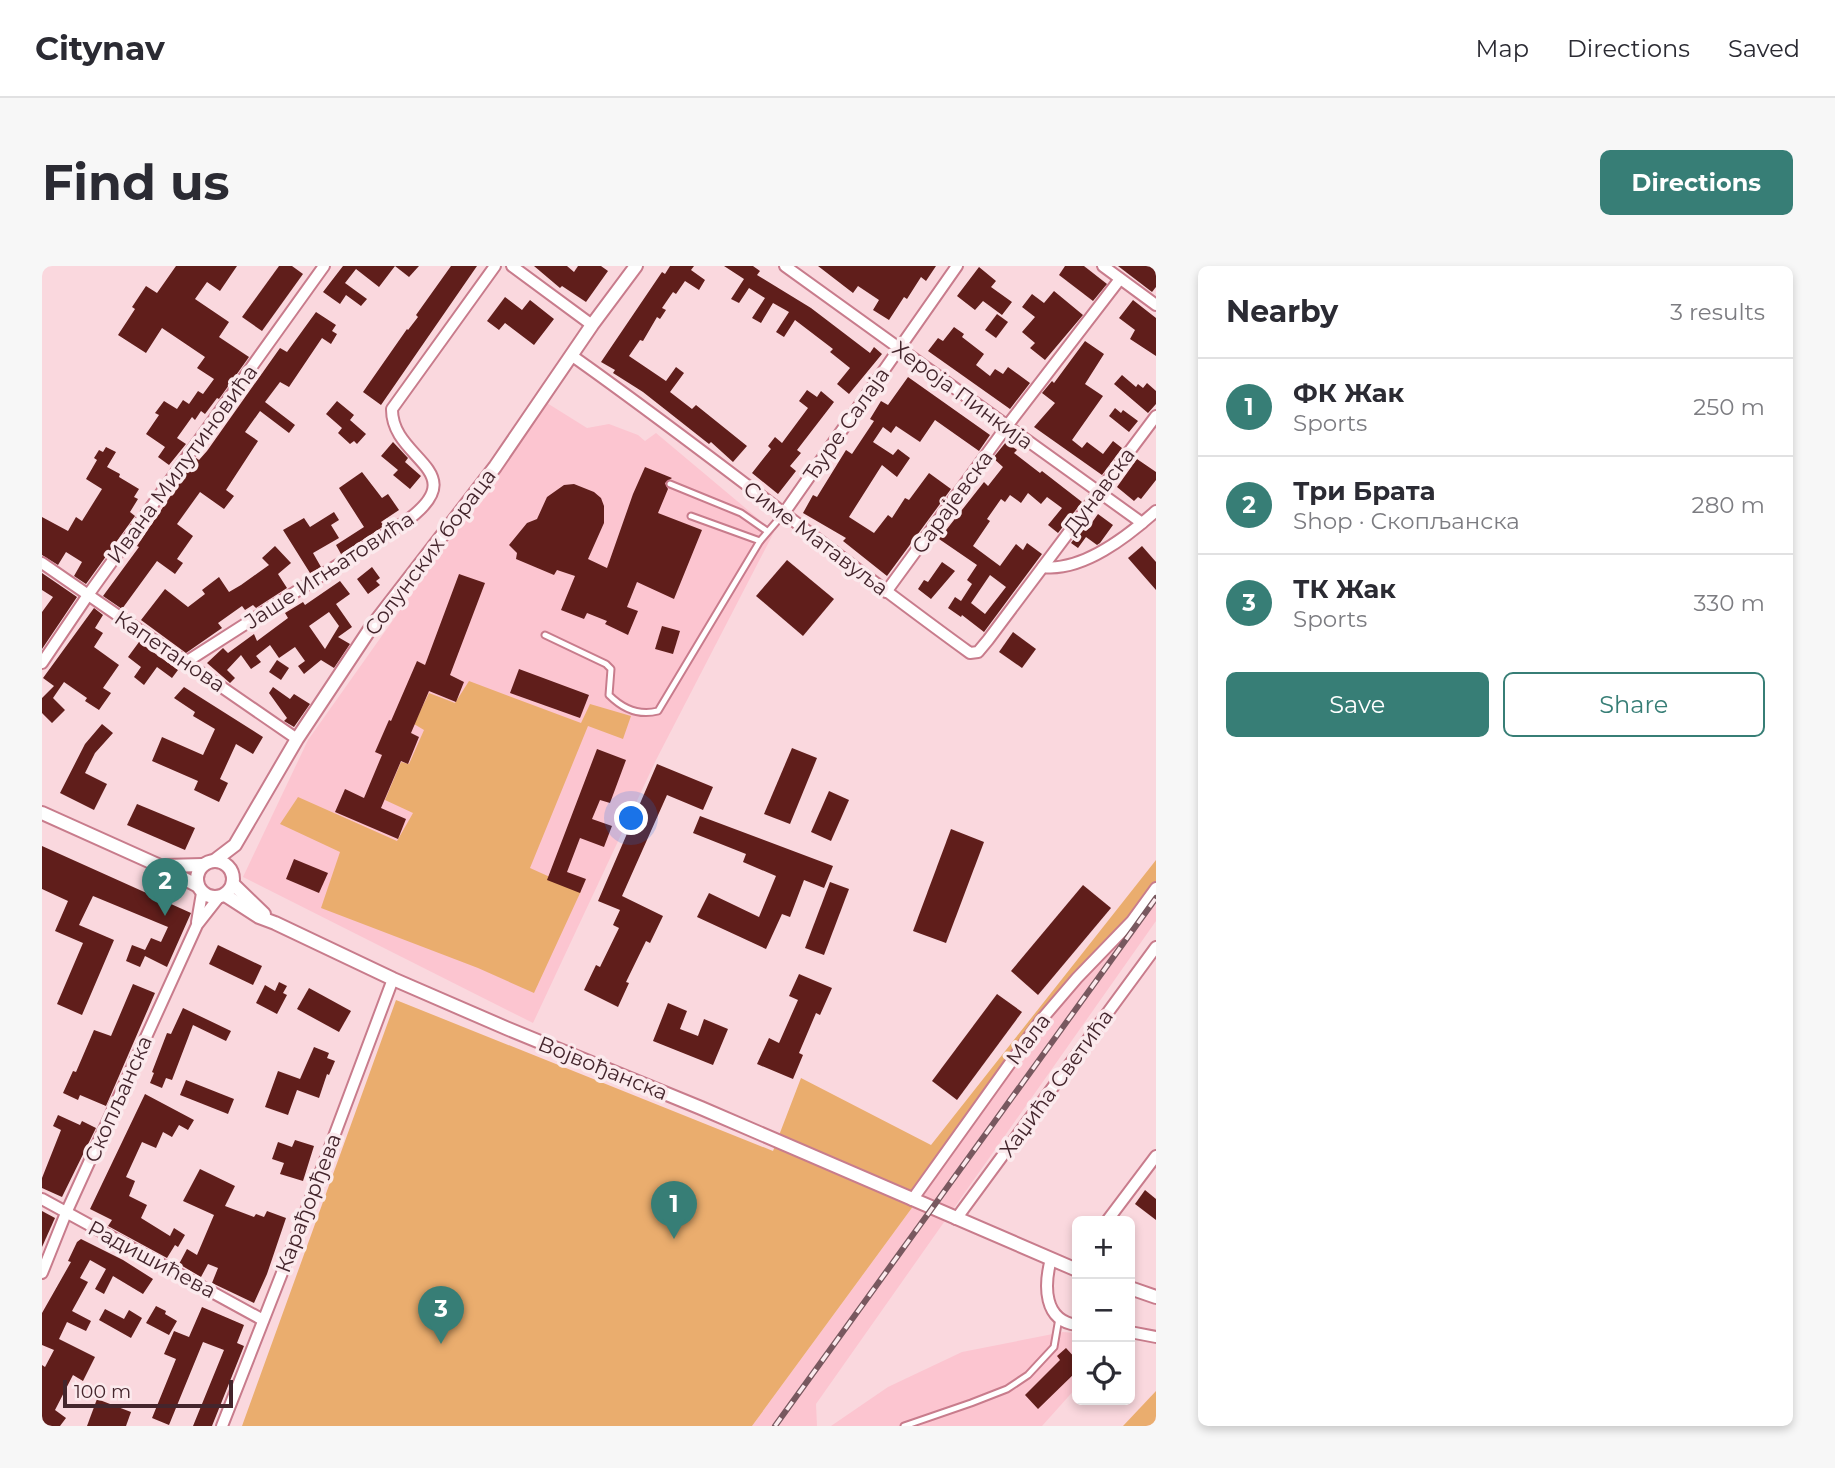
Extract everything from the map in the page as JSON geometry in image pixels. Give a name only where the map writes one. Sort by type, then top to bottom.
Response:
[{"type":"street","name":"Ивана Милутиновића","points":[[42,663],[324,266]]},
{"type":"street","name":"Јаше Игњатовића","points":[[186,662],[402,524],[426,504],[432,496],[434,484],[430,474],[394,424],[392,409],[495,266]]},
{"type":"street","points":[[512,266],[592,324]]},
{"type":"street","name":"Солунских бораца","points":[[227,887],[235,845],[297,739],[370,629],[495,467],[592,324],[636,266]]},
{"type":"street","name":"Хероја Пинкија","points":[[785,266],[1142,523]]},
{"type":"street","name":"Ђуре Салаја","points":[[783,513],[957,266]]},
{"type":"street","points":[[1103,266],[1156,305]]},
{"type":"street","name":"Сарајевска","points":[[886,592],[1007,426],[1120,279]]},
{"type":"street","name":"Симе Матавуља","points":[[571,355],[638,401],[886,592],[970,653],[974,653],[988,640],[1043,567]]},
{"type":"street","name":"Дунавска","points":[[1043,567],[1156,416]]},
{"type":"street","points":[[1043,567],[1060,567],[1097,554],[1120,541],[1156,511]]},
{"type":"street","name":"Капетанова","points":[[42,563],[297,739]]},
{"type":"street","points":[[42,813],[160,866],[210,897],[227,887],[225,864],[160,866]]},
{"type":"street","name":"Солунских бораца","points":[[209,863],[235,845]]},
{"type":"street","points":[[200,889],[197,874],[209,863]]},
{"type":"street","name":"Војвођанска","points":[[227,887],[260,917],[393,979],[701,1108],[932,1209],[1051,1259],[1072,1265]]},
{"type":"street","name":"Скопљанска","points":[[42,1273],[66,1213],[197,925],[227,887]]},
{"type":"street","name":"Мала","points":[[912,1200],[1041,1020],[1132,921],[1156,888]]},
{"type":"street","name":"Скопљанска","points":[[197,925],[200,889]]},
{"type":"street","name":"Хаџића Светића","points":[[956,1219],[1156,947]]},
{"type":"street","name":"Карађорђева","points":[[222,1426],[393,979]]},
{"type":"street","points":[[1111,1216],[1156,1156]]},
{"type":"street","name":"Радишићева","points":[[42,1199],[263,1320]]},
{"type":"street","points":[[1051,1259],[1046,1298],[1059,1318],[1072,1323]]},
{"type":"street","points":[[1135,1290],[1156,1297]]},
{"type":"street","points":[[1135,1333],[1156,1337]]},
{"type":"lane","points":[[670,484],[741,513],[767,531]]},
{"type":"lane","points":[[545,635],[606,664],[611,669],[609,695],[617,702],[636,713],[658,711],[760,541],[783,513]]},
{"type":"lane","points":[[691,516],[760,541]]},
{"type":"lane","points":[[905,1426],[971,1403],[1028,1376],[1054,1347],[1059,1318]]},
{"type":"shaded area","points":[[547,403],[587,428],[609,424],[638,435],[645,441],[656,433],[774,532],[656,760],[533,1023],[243,877],[308,740]]},
{"type":"shaded area","points":[[469,681],[581,723],[590,704],[631,716],[623,739],[588,726],[530,868],[581,891],[534,993],[478,968],[321,908],[340,852],[280,824],[298,797],[397,841],[413,813],[385,800],[401,762],[409,764],[424,730],[414,724],[429,693],[455,703]]},
{"type":"shaded area","points":[[1156,860],[1156,888],[1098,954],[752,1426],[242,1426],[396,1000],[773,1151],[801,1078],[931,1145]]},
{"type":"shaded area","points":[[1156,888],[1156,921],[816,1404],[817,1426],[752,1426],[1098,954]]},
{"type":"shaded area","points":[[1063,1332],[1072,1333],[1072,1393],[1042,1426],[831,1426],[888,1387],[962,1352]]},
{"type":"shaded area","points":[[1156,1391],[1156,1426],[1123,1426]]},
{"type":"building","points":[[176,266],[237,266],[220,291],[207,282],[195,299],[229,322],[219,337],[249,357],[205,414],[201,411],[195,420],[192,417],[177,438],[186,444],[169,465],[158,457],[165,447],[146,434],[159,415],[155,413],[164,401],[177,409],[183,400],[189,404],[198,391],[203,394],[214,379],[197,368],[205,357],[162,328],[146,353],[118,335],[146,286],[157,293]]},
{"type":"building","points":[[279,266],[292,266],[303,274],[262,331],[242,317]]},
{"type":"building","points":[[343,266],[395,266],[379,287],[356,269],[345,283],[367,299],[361,306],[346,295],[340,304],[323,292]]},
{"type":"building","points":[[395,266],[419,266],[409,277]]},
{"type":"building","points":[[451,266],[477,266],[381,405],[363,392],[418,317],[416,315]]},
{"type":"building","points":[[534,266],[567,266],[574,272],[578,266],[601,266],[608,271],[586,302],[562,286],[560,288]]},
{"type":"building","points":[[670,266],[694,266],[691,270],[705,280],[699,290],[685,281],[676,294],[673,292],[662,308],[666,310],[660,319],[657,317],[643,341],[640,340],[629,356],[666,381],[676,367],[684,373],[670,392],[692,409],[696,405],[747,446],[733,462],[711,442],[709,444],[601,362],[662,272],[665,274]]},
{"type":"building","points":[[724,266],[753,266],[760,271],[757,275],[811,308],[870,353],[874,347],[882,354],[849,394],[837,384],[850,368],[830,352],[833,349],[795,320],[784,337],[776,332],[789,312],[773,303],[761,323],[752,318],[765,298],[749,288],[739,303],[731,299],[744,279]]},
{"type":"building","points":[[818,266],[936,266],[926,281],[921,277],[889,320],[873,310],[879,300],[858,286],[853,293]]},
{"type":"building","points":[[1065,266],[1084,266],[1107,284],[1093,301],[1059,275]]},
{"type":"building","points":[[1118,266],[1156,266],[1156,287],[1152,292]]},
{"type":"building","points":[[979,267],[996,281],[991,287],[1012,302],[1002,315],[983,301],[975,310],[957,296]]},
{"type":"building","points":[[1054,291],[1083,315],[1045,360],[1030,348],[1035,343],[1022,332],[1035,317],[1022,307],[1032,294],[1044,303]]},
{"type":"building","points":[[505,297],[522,310],[530,300],[554,319],[534,345],[505,323],[499,330],[487,321]]},
{"type":"building","points":[[1133,300],[1156,318],[1156,356],[1130,339],[1135,330],[1119,318]]},
{"type":"building","points":[[316,312],[336,325],[332,331],[337,334],[331,344],[322,338],[289,387],[280,382],[265,402],[295,425],[289,433],[260,411],[245,432],[258,441],[226,490],[234,496],[224,509],[200,492],[177,524],[193,536],[177,559],[183,563],[175,574],[157,561],[122,609],[103,596],[139,547],[137,546],[196,458],[199,460],[207,451],[280,348],[287,352]]},
{"type":"building","points":[[997,314],[1008,322],[996,338],[985,330]]},
{"type":"building","points":[[954,327],[984,354],[976,365],[990,376],[995,369],[1003,374],[1008,367],[1030,383],[1010,409],[928,351],[938,338],[943,341]]},
{"type":"building","points":[[1085,341],[1104,354],[1085,384],[1103,396],[1072,440],[1082,448],[1087,442],[1103,454],[1113,441],[1122,448],[1102,475],[1034,427],[1055,403],[1042,393],[1052,381],[1054,383]]},
{"type":"building","points":[[1122,375],[1136,387],[1138,384],[1143,388],[1147,383],[1156,391],[1156,404],[1148,413],[1114,384]]},
{"type":"building","points":[[908,377],[990,435],[979,451],[935,420],[920,442],[896,426],[891,433],[883,427],[873,442],[893,455],[898,449],[910,458],[897,477],[882,465],[849,517],[874,533],[888,515],[892,518],[905,498],[909,500],[929,473],[951,489],[887,576],[843,541],[846,538],[803,513],[813,495],[817,497],[846,450],[852,454],[874,421],[870,419],[881,401],[888,405]]},
{"type":"building","points":[[807,390],[817,397],[821,391],[834,402],[797,450],[801,453],[790,466],[796,471],[778,494],[752,473],[771,449],[768,446],[775,437],[782,443],[808,408],[799,401]]},
{"type":"building","points":[[337,401],[354,415],[350,420],[366,434],[357,444],[354,441],[350,444],[338,433],[342,428],[326,414]]},
{"type":"building","points":[[1115,408],[1121,413],[1123,410],[1138,421],[1129,432],[1109,416]]},
{"type":"building","points":[[393,442],[408,458],[405,462],[421,476],[410,489],[393,475],[398,470],[381,456]]},
{"type":"building","points":[[1006,442],[1017,450],[1014,453],[1082,502],[1058,533],[1048,525],[1062,508],[1047,497],[1041,504],[1028,493],[1021,503],[1010,495],[1005,502],[1001,499],[973,546],[1000,566],[1016,544],[1023,550],[1027,543],[1042,554],[984,632],[948,608],[955,597],[961,601],[972,584],[967,580],[977,565],[939,539],[984,482],[988,486],[1003,467],[993,458]],"holes":[[[990,575],[1006,587],[985,614],[971,603]]]},
{"type":"building","points":[[106,447],[116,452],[107,467],[139,489],[134,497],[138,499],[130,512],[135,516],[86,584],[74,576],[82,562],[66,552],[58,565],[42,555],[42,517],[68,531],[76,517],[82,521],[102,489],[86,479],[97,460],[94,458],[99,450],[103,452]]},
{"type":"building","points":[[1137,459],[1156,472],[1156,480],[1141,499],[1138,497],[1134,501],[1117,487]]},
{"type":"building","points":[[645,467],[672,478],[665,483],[668,489],[658,513],[702,530],[674,599],[637,582],[627,607],[638,611],[628,635],[605,624],[607,621],[587,613],[584,619],[561,610],[575,576],[557,570],[554,575],[516,559],[517,553],[509,545],[527,523],[537,519],[547,497],[564,485],[574,484],[594,492],[601,498],[604,523],[588,559],[607,568]]},
{"type":"building","points":[[362,472],[382,498],[388,494],[399,510],[381,522],[384,526],[341,554],[336,545],[364,527],[339,488]]},
{"type":"building","points":[[334,512],[339,520],[331,525],[339,538],[313,553],[321,567],[310,573],[283,530],[304,518],[310,527]]},
{"type":"building","points":[[1098,514],[1113,525],[1100,543],[1097,545],[1086,537],[1078,548],[1071,543],[1082,528],[1086,531]]},
{"type":"building","points":[[275,546],[291,563],[278,574],[287,588],[256,608],[253,605],[245,610],[242,606],[218,623],[222,628],[186,653],[141,620],[165,589],[188,607],[205,594],[202,590],[219,577],[229,592],[269,565],[262,558]]},
{"type":"building","points":[[1142,546],[1156,562],[1156,590],[1128,558]]},
{"type":"building","points":[[787,560],[834,599],[803,636],[756,596]]},
{"type":"building","points":[[942,562],[955,571],[931,599],[918,589],[924,580],[928,582]]},
{"type":"building","points":[[372,567],[380,578],[376,581],[380,585],[368,594],[357,579]]},
{"type":"building","points":[[42,573],[77,597],[42,649],[42,612],[53,597],[42,590]]},
{"type":"building","points":[[459,574],[485,583],[450,675],[464,682],[456,702],[429,691],[411,733],[419,737],[408,764],[401,761],[381,808],[406,819],[398,839],[335,812],[345,789],[364,798],[382,755],[375,752],[417,661],[425,665]]},
{"type":"building","points":[[340,581],[350,594],[336,604],[352,627],[338,637],[350,644],[334,668],[321,660],[304,674],[298,666],[305,661],[295,647],[279,658],[270,645],[256,656],[261,662],[251,669],[241,655],[227,670],[235,678],[230,683],[207,663],[223,648],[228,653],[254,634],[257,641],[288,618],[285,613],[303,602],[305,605]],"holes":[[[329,612],[339,626],[325,649],[309,626]]]},
{"type":"building","points":[[94,608],[103,615],[95,628],[103,633],[94,647],[119,665],[103,688],[111,693],[99,710],[64,682],[53,698],[65,710],[52,723],[42,713],[42,698],[54,686],[43,678]]},
{"type":"building","points":[[662,626],[680,631],[673,654],[655,649]]},
{"type":"building","points":[[1013,632],[1036,649],[1022,668],[999,652]]},
{"type":"building","points":[[139,642],[178,670],[172,678],[157,667],[144,685],[134,677],[141,667],[128,657]]},
{"type":"building","points":[[277,660],[289,668],[281,680],[269,672]]},
{"type":"building","points":[[519,669],[589,695],[580,718],[510,693]]},
{"type":"building","points":[[184,687],[263,737],[253,754],[236,744],[220,779],[228,783],[219,802],[194,790],[198,781],[152,761],[162,737],[203,755],[215,729],[193,716],[195,712],[174,698]]},
{"type":"building","points":[[273,687],[290,699],[294,694],[310,704],[294,727],[284,721],[287,718],[269,693]]},
{"type":"building","points":[[102,724],[113,733],[95,753],[85,773],[107,784],[94,810],[60,793],[85,744]]},
{"type":"building","points":[[792,748],[817,758],[790,824],[764,814]]},
{"type":"building","points":[[597,749],[626,760],[610,803],[600,800],[592,819],[612,826],[604,847],[580,838],[567,872],[586,879],[580,893],[547,880]]},
{"type":"building","points":[[657,764],[713,787],[703,810],[667,795],[622,896],[663,916],[650,943],[646,941],[626,982],[629,983],[618,1007],[584,990],[596,965],[600,967],[619,928],[613,925],[620,910],[598,901]]},
{"type":"building","points":[[829,791],[849,800],[831,841],[811,832]]},
{"type":"building","points":[[137,804],[195,828],[185,850],[127,825]]},
{"type":"building","points":[[700,816],[833,866],[824,888],[804,880],[790,917],[782,914],[766,949],[697,917],[709,893],[759,917],[776,876],[743,862],[746,854],[693,833]]},
{"type":"building","points":[[951,829],[984,842],[946,943],[913,931]]},
{"type":"building","points":[[42,846],[191,913],[167,967],[145,956],[140,967],[126,961],[132,945],[145,950],[151,938],[161,942],[168,927],[93,896],[79,925],[114,940],[82,1015],[57,1004],[83,943],[55,931],[68,901],[42,889]]},
{"type":"building","points":[[294,859],[328,873],[319,893],[286,879]]},
{"type":"building","points":[[830,882],[849,889],[824,955],[805,948]]},
{"type":"building","points":[[1083,885],[1111,908],[1038,995],[1011,971]]},
{"type":"building","points":[[218,945],[262,966],[253,985],[209,964]]},
{"type":"building","points":[[799,974],[832,988],[820,1015],[816,1013],[799,1053],[803,1055],[793,1079],[757,1064],[769,1038],[779,1043],[798,1000],[789,996]]},
{"type":"building","points":[[279,982],[287,986],[283,993],[287,995],[277,1014],[256,1003],[265,985],[275,991]]},
{"type":"building","points":[[133,984],[155,993],[106,1106],[80,1095],[78,1100],[63,1093],[73,1071],[76,1072],[94,1030],[111,1036]]},
{"type":"building","points":[[309,988],[351,1011],[339,1032],[297,1009]]},
{"type":"building","points":[[997,994],[1022,1012],[957,1100],[932,1081]]},
{"type":"building","points":[[668,1003],[687,1011],[680,1029],[698,1036],[704,1019],[728,1029],[713,1065],[653,1041]]},
{"type":"building","points":[[183,1008],[231,1031],[226,1041],[193,1025],[172,1080],[166,1078],[162,1088],[150,1083],[154,1073],[152,1072],[167,1033],[171,1034]]},
{"type":"building","points":[[314,1047],[329,1053],[327,1058],[335,1061],[329,1075],[327,1074],[319,1098],[297,1090],[288,1115],[265,1107],[278,1071],[300,1079]]},
{"type":"building","points":[[186,1080],[234,1099],[228,1114],[180,1095]]},
{"type":"building","points":[[145,1094],[194,1120],[188,1130],[179,1125],[172,1137],[163,1132],[156,1148],[142,1142],[126,1177],[135,1181],[129,1196],[147,1205],[141,1218],[170,1236],[174,1228],[185,1235],[167,1258],[108,1226],[112,1220],[90,1209]]},
{"type":"building","points":[[58,1115],[80,1125],[82,1121],[96,1128],[62,1197],[42,1188],[42,1178],[61,1130],[53,1126]]},
{"type":"building","points":[[295,1140],[314,1146],[303,1181],[280,1174],[284,1163],[272,1159],[278,1142],[292,1147]]},
{"type":"building","points":[[200,1169],[235,1186],[225,1206],[254,1217],[256,1214],[264,1217],[267,1211],[286,1218],[254,1303],[212,1283],[218,1268],[208,1264],[201,1277],[179,1264],[187,1249],[197,1255],[214,1215],[183,1201]]},
{"type":"building","points":[[1145,1190],[1156,1199],[1156,1220],[1135,1204]]},
{"type":"building","points":[[42,1211],[55,1218],[42,1247]]},
{"type":"building","points":[[81,1239],[153,1279],[143,1294],[113,1276],[104,1294],[95,1289],[106,1269],[90,1260],[80,1278],[88,1282],[72,1311],[91,1321],[86,1331],[67,1322],[59,1339],[95,1357],[83,1381],[73,1375],[55,1410],[66,1418],[60,1426],[42,1426],[42,1365],[45,1367],[54,1350],[42,1345],[42,1313],[71,1262],[68,1261],[77,1242]]},
{"type":"building","points":[[156,1306],[177,1321],[169,1335],[146,1323]]},
{"type":"building","points":[[202,1307],[244,1325],[237,1343],[244,1346],[212,1426],[193,1426],[224,1350],[203,1342],[169,1425],[152,1418],[176,1359],[164,1354],[174,1331],[189,1337]]},
{"type":"building","points":[[105,1309],[124,1319],[129,1310],[142,1318],[131,1338],[99,1320]]},
{"type":"building","points":[[1066,1348],[1072,1355],[1072,1376],[1038,1409],[1025,1395],[1060,1360],[1057,1356]]},
{"type":"building","points":[[97,1399],[131,1412],[126,1426],[87,1426]]},
{"type":"railway","points":[[775,1426],[1156,898]]},
{"type":"place","name":"Три Брата","points":[[165,916]]},
{"type":"place","name":"ФК Жак","points":[[674,1239]]},
{"type":"place","name":"ТК Жак","points":[[441,1344]]}]
